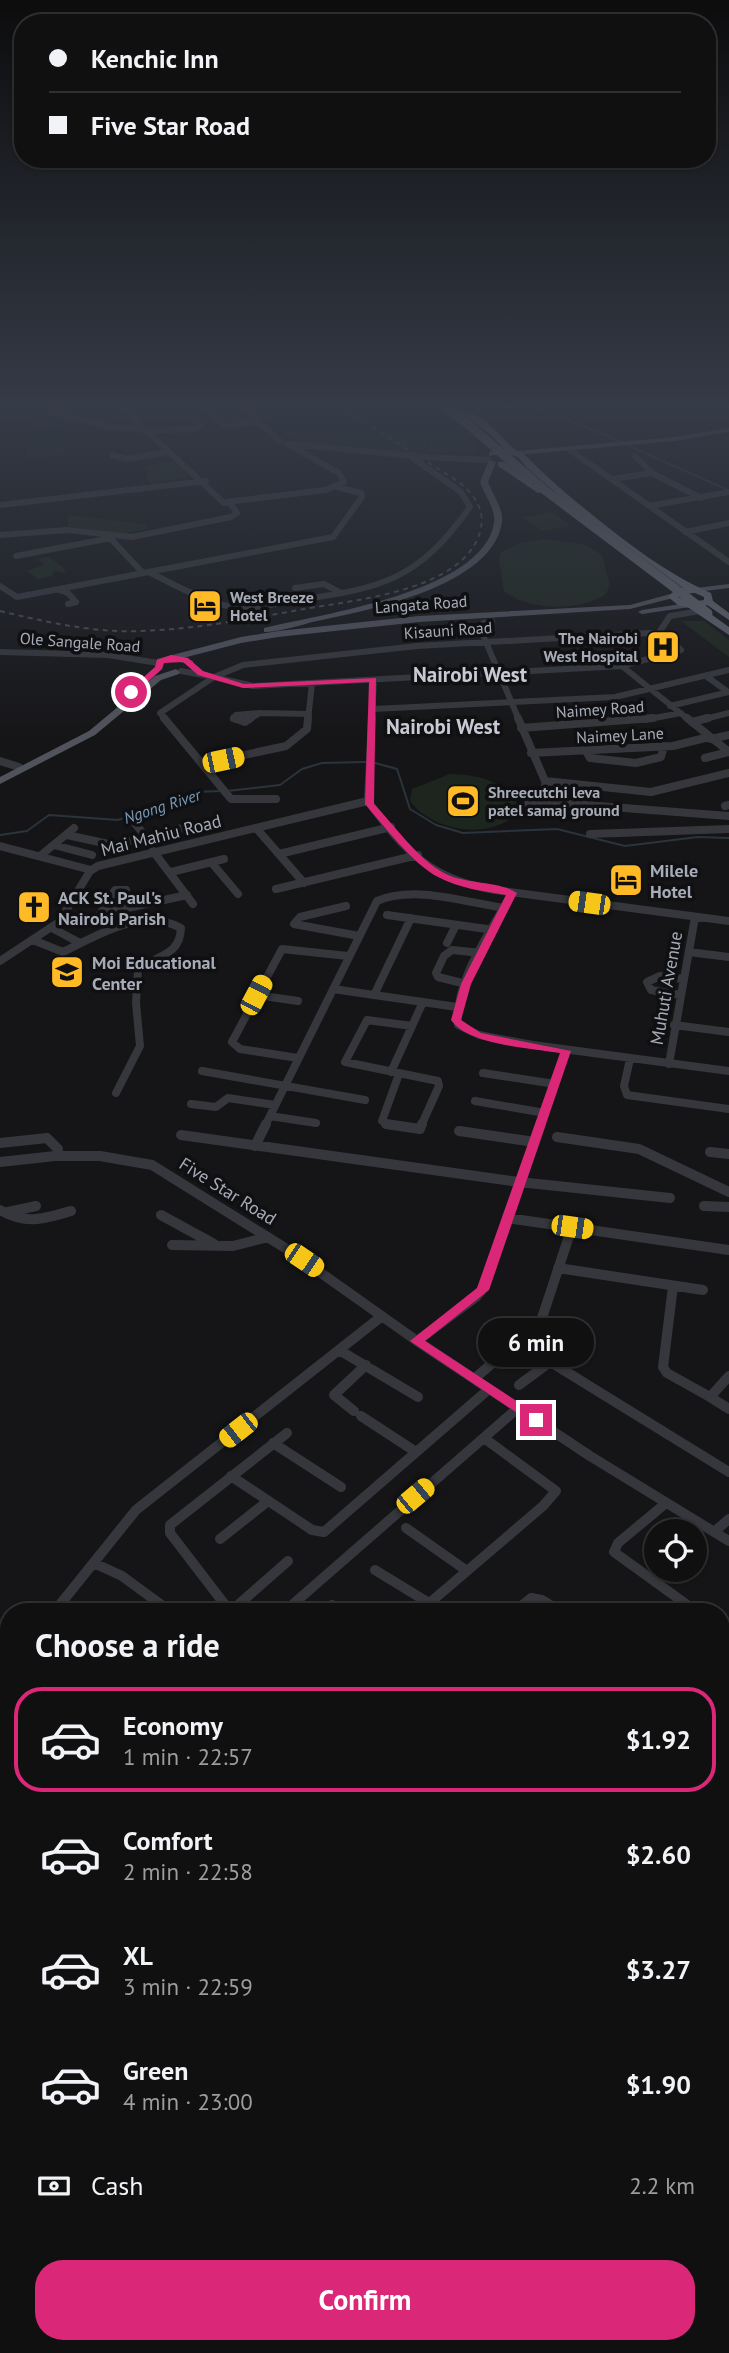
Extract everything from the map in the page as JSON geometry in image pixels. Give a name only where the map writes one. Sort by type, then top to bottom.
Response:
[{"type":"highway","points":[[576,519],[675,594],[694,590]]},
{"type":"highway","points":[[583,519],[729,628]]},
{"type":"highway","points":[[587,519],[729,628]]},
{"type":"highway","points":[[596,519],[729,617]]},
{"type":"highway","points":[[675,594],[674,599],[729,628]]},
{"type":"highway","points":[[689,605],[709,600]]},
{"type":"main road","points":[[241,640],[293,622],[410,595],[461,571],[486,551],[496,533],[497,519]]},
{"type":"main road","points":[[694,590],[729,588]]},
{"type":"main road","points":[[709,600],[729,588]]},
{"type":"main road","name":"Langata Road","points":[[0,778],[92,733],[158,678],[184,668],[207,654],[259,642],[637,606],[675,594]]},
{"type":"main road","name":"Langata Road","points":[[0,778],[88,729],[158,666],[171,658],[241,640],[399,621],[635,613],[689,605]]},
{"type":"main road","points":[[158,666],[184,668],[185,659],[171,658]]},
{"type":"street","points":[[1,535],[67,529],[110,537],[132,537],[220,519]]},
{"type":"street","points":[[0,586],[17,597],[333,537],[346,519]]},
{"type":"street","points":[[453,532],[459,519]]},
{"type":"street","points":[[110,537],[146,573],[214,599],[249,608],[356,591],[392,578],[443,542],[463,519]]},
{"type":"street","points":[[667,519],[726,556],[729,562]]},
{"type":"street","points":[[685,532],[729,523]]},
{"type":"street","points":[[16,556],[110,537]]},
{"type":"street","points":[[298,601],[291,586],[322,583],[341,593]]},
{"type":"street","points":[[58,590],[68,593],[76,602],[68,604]]},
{"type":"street","points":[[298,601],[356,591]]},
{"type":"street","points":[[184,668],[248,686],[622,667],[681,652],[680,648],[658,634],[670,616],[700,611]]},
{"type":"street","points":[[492,621],[481,626],[485,642],[531,753],[547,782],[542,796],[532,801],[525,809]]},
{"type":"street","name":"Kisauni Road","points":[[202,764],[160,713],[243,665],[405,647],[658,634]]},
{"type":"street","name":"Ole Sangale Road","points":[[0,652],[108,655],[158,666]]},
{"type":"street","points":[[622,667],[729,752]]},
{"type":"street","points":[[373,709],[615,697],[729,670]]},
{"type":"street","points":[[706,676],[729,692]]},
{"type":"street","points":[[373,680],[368,801],[437,873],[454,881],[512,893],[729,921]]},
{"type":"street","points":[[276,799],[231,799],[202,764],[289,745],[306,731],[312,683]]},
{"type":"street","points":[[670,706],[729,692]]},
{"type":"street","points":[[260,713],[309,714]]},
{"type":"street","name":"Naimey Road","points":[[521,728],[633,722],[681,713]]},
{"type":"street","points":[[692,722],[729,713]]},
{"type":"street","name":"Naimey Lane","points":[[531,753],[664,746],[729,735]]},
{"type":"street","points":[[586,751],[590,758],[636,762],[661,757],[664,746]]},
{"type":"street","points":[[705,758],[729,752]]},
{"type":"street","points":[[0,761],[19,766]]},
{"type":"street","points":[[547,782],[656,792],[729,773]]},
{"type":"street","name":"Mai Mahiu Road","points":[[0,961],[52,928],[64,916],[91,870],[153,851],[368,801]]},
{"type":"street","points":[[532,801],[729,816]]},
{"type":"street","points":[[615,820],[617,807]]},
{"type":"street","points":[[133,821],[146,837]]},
{"type":"street","points":[[40,856],[70,831],[106,845],[191,826]]},
{"type":"street","points":[[279,855],[391,827]]},
{"type":"street","points":[[256,828],[304,883]]},
{"type":"street","points":[[590,834],[729,829]]},
{"type":"street","points":[[54,845],[92,855]]},
{"type":"street","points":[[0,846],[91,870]]},
{"type":"street","points":[[153,851],[193,904]]},
{"type":"street","points":[[276,889],[418,855]]},
{"type":"street","points":[[171,872],[224,859]]},
{"type":"street","points":[[211,862],[238,894]]},
{"type":"street","points":[[126,890],[115,890],[101,915],[187,895]]},
{"type":"street","points":[[512,893],[466,984],[457,1007],[456,1022],[471,1033],[566,1051],[729,1071]]},
{"type":"street","points":[[255,1146],[375,904],[386,896],[404,895],[504,908]]},
{"type":"street","points":[[346,906],[300,917],[294,923],[359,936]]},
{"type":"street","points":[[387,915],[494,930]]},
{"type":"street","name":"Muhuti Avenue","points":[[669,1063],[695,917]]},
{"type":"street","points":[[374,995],[411,919]]},
{"type":"street","points":[[33,940],[63,952],[103,930],[156,920],[166,920],[181,928],[181,940],[173,952],[163,960],[138,969],[136,1003],[139,1046],[116,1093]]},
{"type":"street","points":[[447,943],[456,925]]},
{"type":"street","points":[[52,928],[80,943]]},
{"type":"street","points":[[46,946],[65,935]]},
{"type":"street","points":[[466,984],[438,977],[436,972],[442,958],[446,951],[452,948],[481,953]]},
{"type":"street","points":[[298,1058],[246,1050],[232,1045],[282,949],[348,956]]},
{"type":"street","points":[[689,952],[729,957]]},
{"type":"street","points":[[680,995],[651,990],[647,984],[649,979],[657,977],[683,979]]},
{"type":"street","points":[[332,989],[457,1007]]},
{"type":"street","points":[[256,995],[298,1001]]},
{"type":"street","points":[[412,1026],[366,1020],[345,1061],[351,1065],[395,1073],[439,1082],[420,1129],[387,1125],[382,1121],[395,1073],[423,1002]]},
{"type":"street","points":[[674,1025],[729,1032]]},
{"type":"street","points":[[416,1341],[480,1294],[566,1051]]},
{"type":"street","points":[[630,1059],[624,1086],[626,1095],[729,1109]]},
{"type":"street","points":[[202,1071],[365,1100]]},
{"type":"street","points":[[482,1073],[555,1084]]},
{"type":"street","points":[[191,1104],[216,1107],[226,1098],[275,1105]]},
{"type":"street","points":[[475,1101],[544,1113]]},
{"type":"street","points":[[270,1116],[316,1123]]},
{"type":"street","points":[[459,1131],[536,1138],[554,1137],[639,1149],[729,1192]]},
{"type":"street","points":[[181,1135],[519,1182],[670,1198]]},
{"type":"street","points":[[0,1143],[47,1138],[58,1149]]},
{"type":"street","points":[[710,1152],[729,1154]]},
{"type":"street","name":"Five Star Road","points":[[0,1163],[49,1158],[136,1158],[162,1171],[268,1237],[416,1341],[518,1408],[729,1541]]},
{"type":"street","points":[[4,1211],[36,1206]]},
{"type":"street","points":[[704,1206],[729,1207]]},
{"type":"street","points":[[4,1211],[16,1219],[38,1221],[71,1211]]},
{"type":"street","points":[[161,1215],[215,1244]]},
{"type":"street","points":[[507,1218],[729,1250]]},
{"type":"street","points":[[474,1379],[518,1342],[545,1314],[572,1227]]},
{"type":"street","points":[[172,1245],[240,1246],[268,1237]]},
{"type":"street","points":[[558,1268],[703,1290]]},
{"type":"street","points":[[673,1286],[663,1367],[667,1373],[729,1409]]},
{"type":"street","points":[[62,1603],[96,1564],[136,1510],[382,1316]]},
{"type":"street","points":[[518,1342],[729,1472]]},
{"type":"street","points":[[339,1350],[418,1396]]},
{"type":"street","points":[[519,1385],[550,1362]]},
{"type":"street","points":[[366,1365],[334,1395],[416,1452]]},
{"type":"street","points":[[710,1397],[729,1376]]},
{"type":"street","points":[[231,1476],[312,1531],[324,1532],[489,1389]]},
{"type":"street","points":[[294,1603],[518,1408]]},
{"type":"street","points":[[224,1603],[170,1534],[170,1528],[179,1516],[287,1433]]},
{"type":"street","points":[[430,1603],[553,1497],[556,1491],[484,1438]]},
{"type":"street","points":[[273,1443],[341,1487]]},
{"type":"street","points":[[220,1539],[268,1501]]},
{"type":"street","points":[[666,1503],[618,1543],[614,1552],[685,1603]]},
{"type":"street","points":[[715,1532],[729,1519]]},
{"type":"street","points":[[406,1528],[467,1571]]},
{"type":"street","points":[[239,1603],[288,1561]]},
{"type":"street","points":[[96,1564],[122,1576],[159,1603]]},
{"type":"street","points":[[375,1570],[418,1603]]},
{"type":"street","points":[[525,1603],[531,1598],[547,1603]]},
{"type":"shaded area","points":[[68,519],[101,519],[146,524],[148,529],[125,533],[68,527]]},
{"type":"shaded area","points":[[525,519],[561,519],[571,526],[542,531]]},
{"type":"shaded area","points":[[543,539],[583,544],[602,555],[610,585],[606,594],[583,604],[555,607],[514,598],[504,591],[499,560],[501,552],[520,543]]},
{"type":"shaded area","points":[[49,557],[64,568],[66,573],[54,571],[52,576],[38,579],[26,571],[44,565],[38,559]]},
{"type":"shaded area","points":[[681,621],[704,621],[729,640],[729,657]]},
{"type":"shaded area","name":"Shreecutchi leva patel samaj ground","points":[[450,774],[478,777],[503,788],[517,802],[515,815],[490,828],[475,830],[445,825],[419,811],[410,801],[412,789]]},
{"type":"waterway","name":"Ngong River","points":[[227,791],[280,785],[302,769],[322,763],[365,762]]},
{"type":"waterway","name":"Ngong River","points":[[375,763],[397,769],[410,809],[436,825],[463,833],[557,829],[625,846],[698,837],[729,838]]},
{"type":"waterway","name":"Ngong River","points":[[0,835],[27,831],[49,815],[118,820],[165,806],[194,792],[221,791]]},
{"type":"railway","points":[[0,611],[87,628],[141,631],[243,620],[377,596],[430,580],[452,568],[470,552],[480,532],[482,519]]},
{"type":"place","name":"West Breeze Hotel","points":[[205,606]]},
{"type":"place","name":"The Nairobi West Hospital","points":[[663,647]]},
{"type":"place","name":"Shreecutchi leva patel samaj ground","points":[[463,801]]},
{"type":"place","name":"Milele Hotel","points":[[626,880]]},
{"type":"place","name":"ACK St. Paul's Nairobi Parish","points":[[34,907]]},
{"type":"place","name":"Moi Educational Center","points":[[67,972]]},
{"type":"district","name":"Nairobi West","points":[[470,674]]},
{"type":"district","name":"Nairobi West","points":[[443,726]]},
{"type":"route","points":[[131,692],[159,668],[157,666],[160,661],[171,658],[185,659],[190,663],[189,666],[200,673],[243,686],[373,680],[368,801],[383,820],[440,875],[467,885],[512,893],[466,984],[457,1007],[456,1020],[461,1027],[479,1035],[566,1051],[480,1294],[416,1341],[536,1420]]}]
